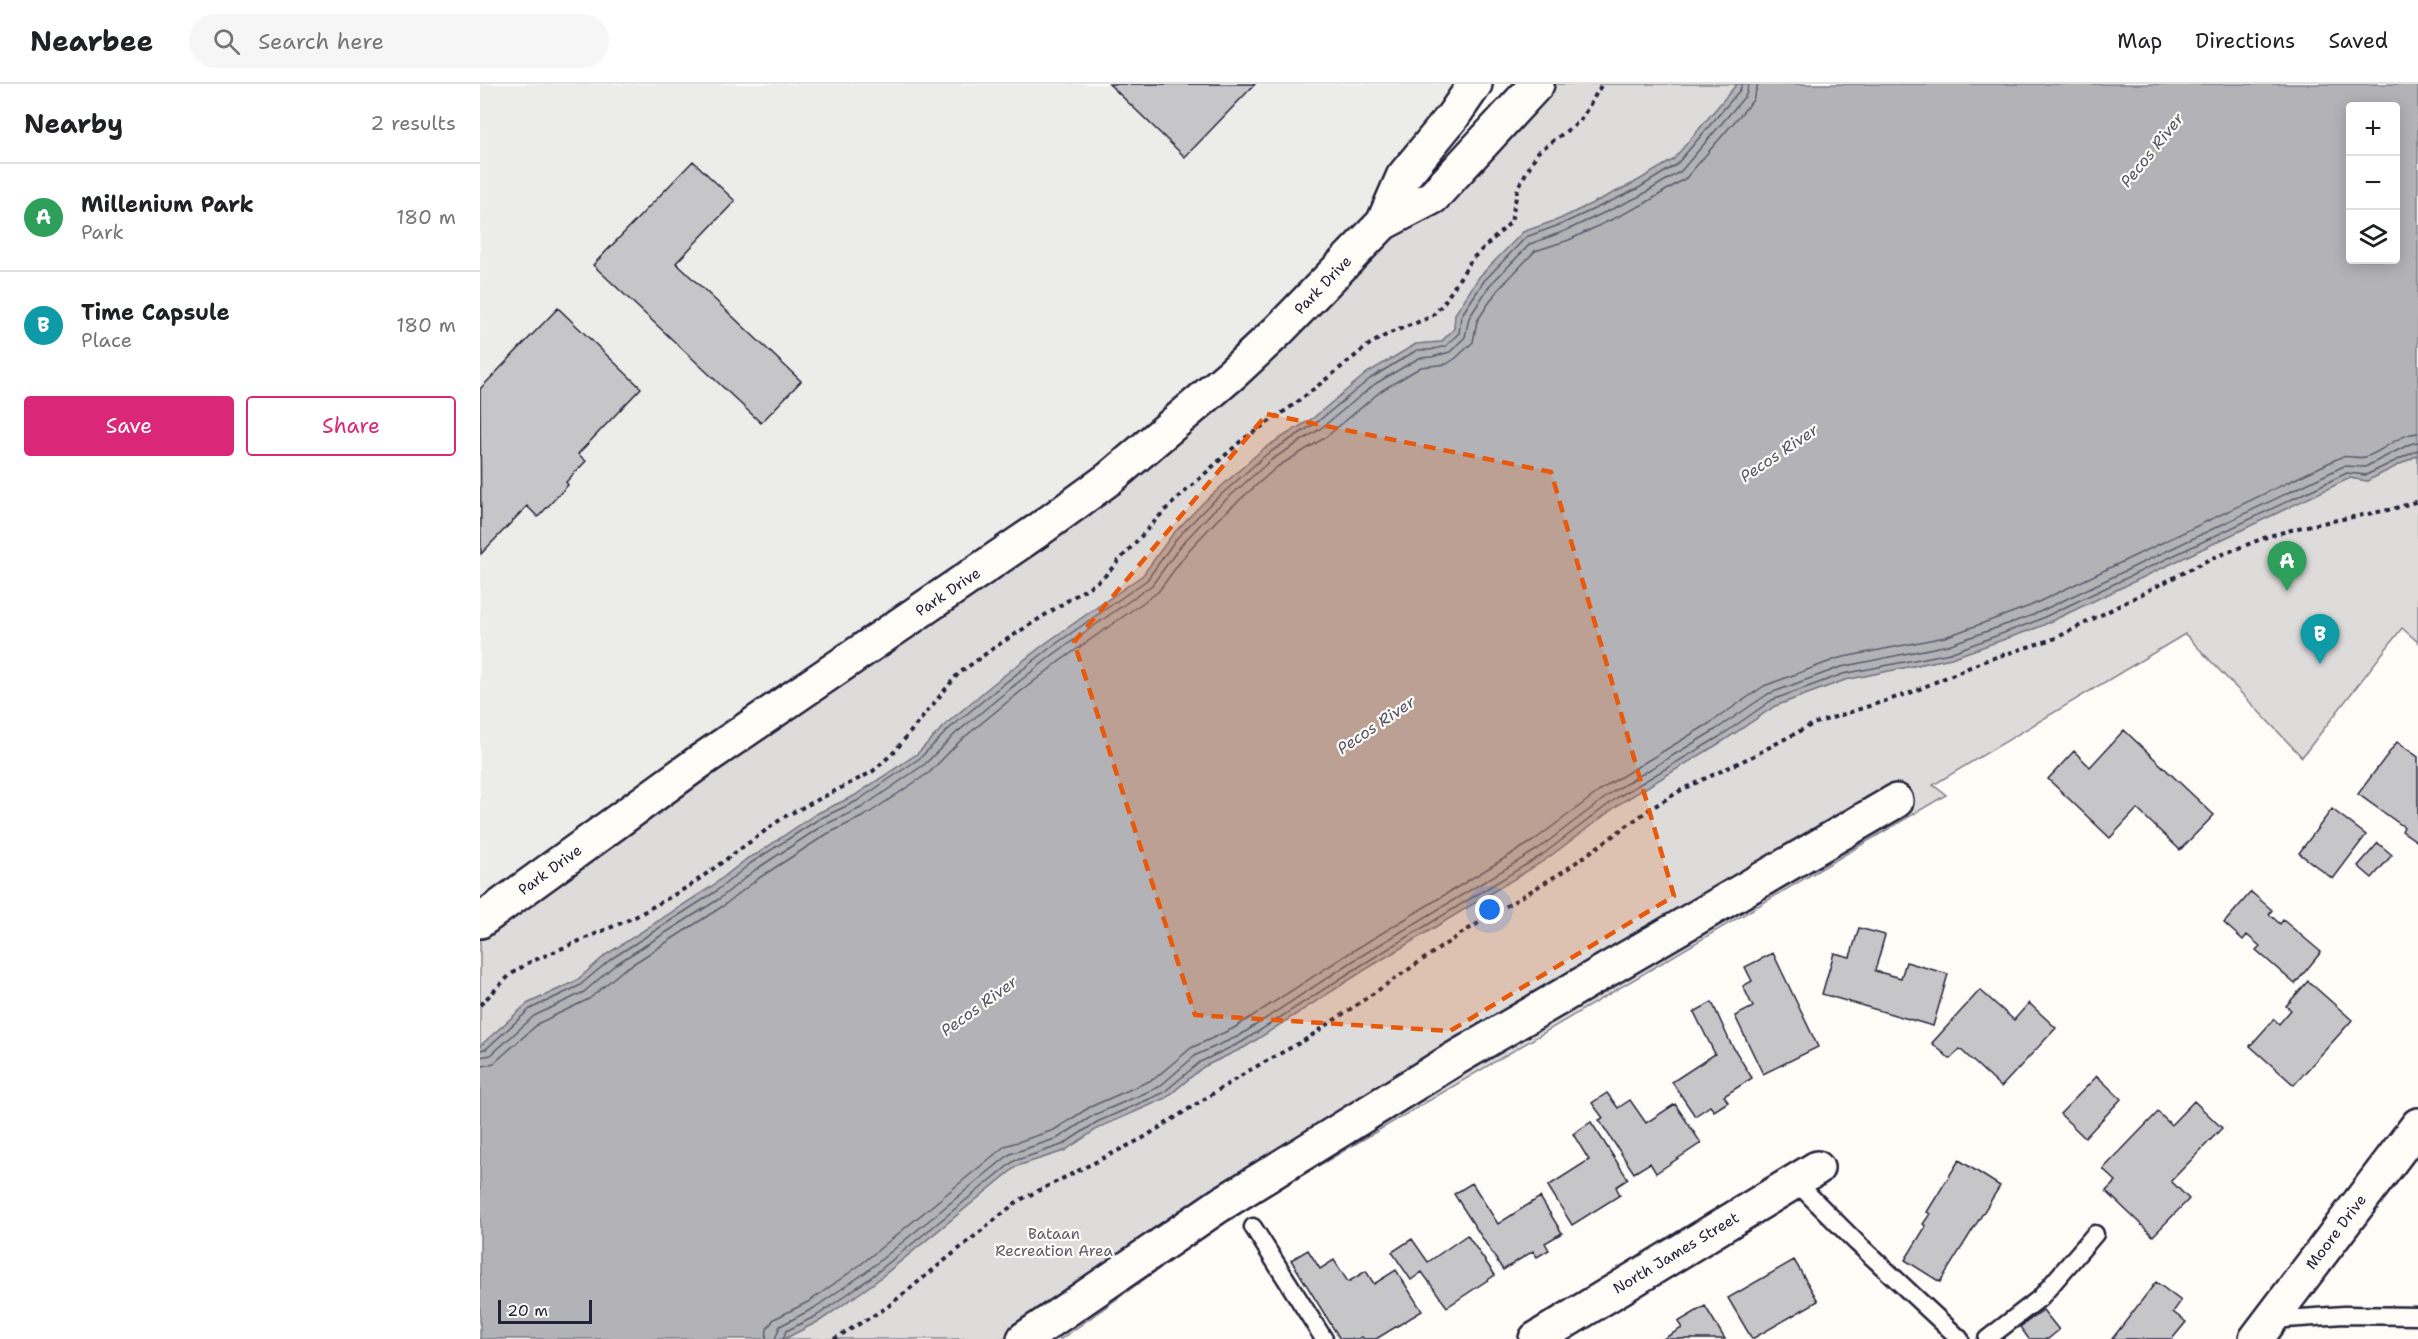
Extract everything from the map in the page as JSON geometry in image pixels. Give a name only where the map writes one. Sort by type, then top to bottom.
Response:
[{"type":"street","name":"Park Drive","points":[[1383,223],[1403,177],[1453,116],[1475,84]]},
{"type":"street","name":"Park Drive","points":[[480,921],[699,762],[1040,530],[1110,478],[1180,420],[1278,331],[1383,223],[1433,197],[1537,84]]},
{"type":"street","points":[[1024,1339],[1218,1206],[1456,1058],[1896,801]]},
{"type":"street","name":"Moore Drive","points":[[2263,1329],[2418,1125]]},
{"type":"street","name":"North James Street","points":[[1536,1339],[1806,1174]]},
{"type":"lane","points":[[1806,1174],[1856,1242],[1960,1339]]},
{"type":"lane","points":[[1253,1227],[1324,1339]]},
{"type":"lane","points":[[1987,1339],[2040,1298],[2095,1234]]},
{"type":"lane","points":[[2263,1329],[2344,1315],[2418,1316]]},
{"type":"path","points":[[480,1005],[510,975],[528,963],[635,917],[691,885],[784,817],[872,772],[894,752],[958,674],[994,647],[1103,578],[1165,510],[1242,440],[1295,404],[1370,344],[1390,333],[1431,317],[1443,304],[1472,259],[1511,222],[1518,187],[1538,152],[1580,121],[1602,84]]},
{"type":"path","points":[[834,1339],[886,1308],[1018,1201],[1143,1138],[1250,1070],[1305,1040],[1459,935],[1567,869],[1650,809],[1683,789],[1813,724],[1910,693],[1984,661],[2056,638],[2208,560],[2269,536],[2393,509],[2418,501]]},
{"type":"highlighted area","points":[[1267,414],[1551,472],[1674,896],[1450,1031],[1195,1015],[1074,642]]},
{"type":"shaded area","points":[[480,84],[1475,84],[1453,116],[1233,373],[480,921]]},
{"type":"green space","points":[[1537,84],[1737,84],[1673,160],[1634,183],[1560,219],[1523,232],[1455,314],[1454,329],[1441,342],[1416,344],[1367,373],[1312,419],[1263,449],[1203,503],[1172,535],[1143,575],[1046,643],[992,685],[946,724],[917,754],[854,796],[816,814],[748,858],[711,887],[607,954],[576,981],[527,1004],[480,1046],[480,921],[1040,529]]},
{"type":"green space","name":"Bataan Recreation Area","points":[[2418,455],[2418,642],[2402,628],[2302,757],[2185,634],[1933,785],[1946,795],[1227,1220],[1061,1339],[784,1339],[821,1320],[874,1283],[1017,1166],[1064,1151],[1100,1127],[1166,1098],[1203,1067],[1245,1047],[1363,971],[1545,860],[1622,802],[1723,741],[1775,706],[1845,680],[1951,658],[2039,627],[2350,478],[2367,481]]},
{"type":"water","name":"Pecos River","points":[[1737,84],[2418,84],[2418,455],[2367,481],[2350,478],[2039,627],[1951,658],[1845,680],[1775,706],[1723,741],[1622,802],[1545,860],[1363,971],[1245,1047],[1203,1067],[1166,1098],[1100,1127],[1064,1151],[1017,1166],[874,1283],[821,1320],[784,1339],[480,1339],[480,1046],[527,1004],[576,981],[607,954],[711,887],[748,858],[816,814],[854,796],[917,754],[946,724],[992,685],[1046,643],[1143,575],[1172,535],[1203,503],[1263,449],[1312,419],[1367,373],[1416,344],[1441,342],[1454,329],[1455,314],[1479,277],[1523,232],[1560,219],[1634,183],[1673,160]]},
{"type":"building","points":[[1109,84],[1255,84],[1185,157]]},
{"type":"building","points":[[693,161],[735,201],[676,263],[801,381],[761,423],[593,265]]},
{"type":"building","points":[[558,308],[641,388],[578,454],[586,461],[566,482],[568,485],[538,517],[527,506],[481,554],[480,389]]},
{"type":"building","points":[[2124,730],[2214,815],[2180,850],[2137,809],[2110,838],[2048,779],[2074,751],[2090,767]]},
{"type":"building","points":[[2397,742],[2418,757],[2418,842],[2402,831],[2404,827],[2358,794]]},
{"type":"building","points":[[2332,809],[2366,835],[2333,879],[2299,853]]},
{"type":"building","points":[[2378,843],[2392,855],[2372,878],[2358,866]]},
{"type":"building","points":[[2251,892],[2272,910],[2269,914],[2280,924],[2283,920],[2321,952],[2295,984],[2256,950],[2260,946],[2247,935],[2243,940],[2224,923]]},
{"type":"building","points":[[1859,928],[1885,935],[1875,971],[1901,978],[1906,962],[1948,974],[1933,1026],[1822,994],[1834,953],[1850,957]]},
{"type":"building","points":[[1773,953],[1818,1047],[1763,1074],[1735,1016],[1753,1007],[1743,986],[1752,981],[1745,967]]},
{"type":"building","points":[[2308,981],[2352,1020],[2294,1085],[2250,1046],[2274,1019],[2279,1024],[2291,1010],[2286,1006]]},
{"type":"building","points":[[1980,990],[2014,1020],[2029,1003],[2056,1028],[2001,1087],[1960,1049],[1950,1059],[1932,1043]]},
{"type":"building","points":[[1712,1002],[1730,1042],[1752,1078],[1724,1096],[1728,1102],[1714,1111],[1710,1106],[1695,1116],[1672,1082],[1715,1054],[1694,1012]]},
{"type":"building","points":[[2097,1076],[2121,1099],[2085,1138],[2060,1114]]},
{"type":"building","points":[[1607,1093],[1618,1108],[1630,1100],[1646,1123],[1675,1104],[1701,1143],[1656,1173],[1650,1163],[1634,1173],[1599,1120],[1603,1118],[1592,1103]]},
{"type":"building","points":[[2194,1101],[2222,1128],[2171,1181],[2189,1199],[2153,1236],[2106,1191],[2116,1181],[2103,1169],[2158,1112],[2171,1125]]},
{"type":"building","points":[[1591,1122],[1628,1179],[1616,1187],[1620,1195],[1572,1225],[1548,1186],[1589,1160],[1573,1134]]},
{"type":"building","points":[[1959,1160],[2000,1186],[1940,1282],[1905,1260],[1926,1226],[1923,1224],[1930,1214],[1927,1212]]},
{"type":"building","points":[[1472,1183],[1498,1224],[1540,1197],[1562,1233],[1545,1243],[1549,1250],[1537,1257],[1533,1251],[1503,1270],[1454,1194]]},
{"type":"building","points":[[1467,1235],[1495,1275],[1447,1307],[1422,1272],[1411,1280],[1392,1252],[1412,1239],[1428,1262]]},
{"type":"building","points":[[1308,1250],[1320,1269],[1334,1260],[1348,1282],[1366,1271],[1374,1284],[1396,1270],[1422,1311],[1376,1339],[1362,1337],[1340,1339],[1291,1260]]},
{"type":"building","points":[[1794,1260],[1818,1301],[1752,1339],[1728,1298]]},
{"type":"building","points":[[2156,1282],[2181,1301],[2173,1312],[2186,1322],[2172,1339],[2112,1339]]},
{"type":"building","points":[[1705,1306],[1725,1339],[1663,1339],[1682,1328],[1678,1322]]},
{"type":"building","points":[[2043,1310],[2059,1330],[2048,1339],[2029,1339],[2020,1327]]},
{"type":"place","name":"Millenium Park","points":[[2287,591]]},
{"type":"place","name":"Time Capsule","points":[[2320,664]]}]
